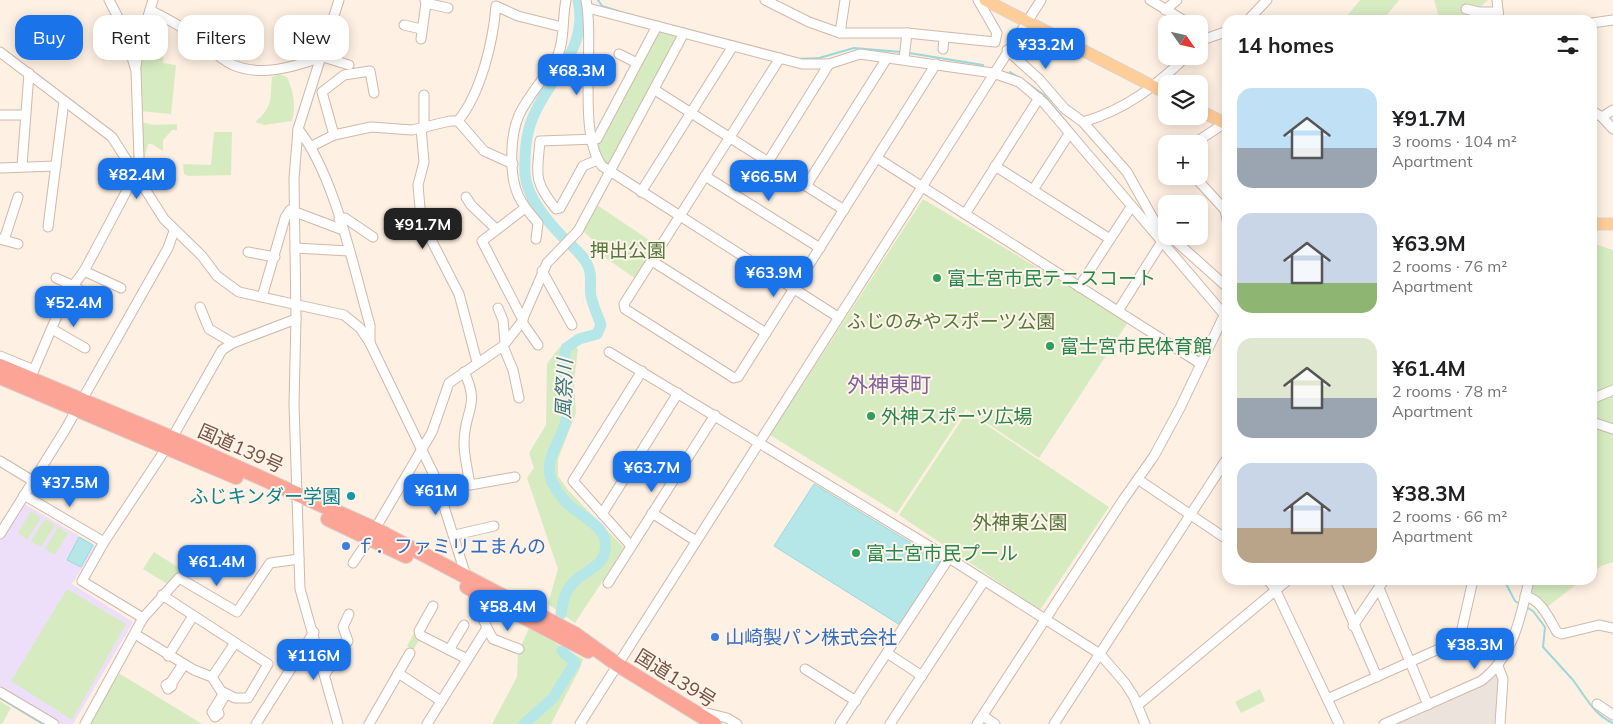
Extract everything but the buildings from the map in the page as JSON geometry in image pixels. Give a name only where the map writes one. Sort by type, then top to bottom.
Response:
[{"type":"highway","name":"国道139号","points":[[0,366],[32,374],[78,404]]},
{"type":"highway","name":"国道139号","points":[[0,377],[78,404],[169,442],[466,576],[574,634],[714,724]]},
{"type":"highway","name":"国道139号","points":[[373,534],[569,642],[618,664]]},
{"type":"main road","points":[[985,0],[1158,89]]},
{"type":"main road","points":[[1208,114],[1222,121]]},
{"type":"main road","points":[[1597,224],[1613,224]]},
{"type":"street","points":[[109,0],[123,27],[136,71]]},
{"type":"street","points":[[0,356],[32,374],[64,299],[84,271],[135,175],[139,158],[136,71],[139,46],[153,0]]},
{"type":"street","points":[[334,15],[339,0]]},
{"type":"street","points":[[536,239],[538,224],[525,208],[518,194],[513,164],[519,116],[557,57],[566,0]]},
{"type":"street","points":[[765,0],[827,30],[840,33],[908,33],[995,42],[996,34],[978,0]]},
{"type":"street","points":[[840,33],[845,0]]},
{"type":"street","points":[[580,724],[1025,21],[1041,0]]},
{"type":"street","points":[[1150,0],[1174,15]]},
{"type":"street","points":[[1165,10],[1177,0]]},
{"type":"street","points":[[1255,15],[1267,0]]},
{"type":"street","points":[[1498,0],[1499,15]]},
{"type":"street","points":[[404,25],[421,34],[426,1],[448,8]]},
{"type":"street","points":[[458,121],[472,101],[481,76],[495,23],[497,3],[518,16],[562,26]]},
{"type":"street","points":[[838,317],[610,172],[597,160],[592,141],[589,115],[590,35],[587,4],[657,26],[802,64],[829,64],[860,54],[993,72],[1019,82],[1039,98],[1158,240]]},
{"type":"street","points":[[1466,9],[1494,15]]},
{"type":"street","points":[[150,10],[193,35],[233,65],[247,69],[271,70],[290,68],[312,60]]},
{"type":"street","points":[[1597,22],[1613,20]]},
{"type":"street","points":[[597,160],[582,166],[560,208],[556,209],[541,190],[537,172],[540,141],[592,141],[597,139],[657,26]]},
{"type":"street","points":[[353,563],[373,534],[423,451],[440,415],[449,384],[504,344],[522,321],[542,271],[547,263],[573,236],[610,172],[684,33]]},
{"type":"street","points":[[904,59],[908,33]]},
{"type":"street","points":[[1208,37],[1222,33]]},
{"type":"street","points":[[942,49],[944,38]]},
{"type":"street","points":[[641,192],[733,46]]},
{"type":"street","points":[[1007,50],[1039,79],[1066,109],[1083,122],[1127,172],[1158,225]]},
{"type":"street","points":[[0,52],[112,137],[135,175],[174,230],[202,256],[217,276],[239,292],[344,315],[360,328],[370,343],[434,475],[466,576]]},
{"type":"street","points":[[620,54],[638,63]]},
{"type":"street","points":[[780,58],[624,304],[625,309],[734,378],[738,377],[936,64]]},
{"type":"street","points":[[806,186],[887,58]]},
{"type":"street","points":[[319,60],[298,129],[294,179],[296,319],[294,404],[300,590],[314,632],[338,724]]},
{"type":"street","points":[[331,60],[349,65]]},
{"type":"street","points":[[768,162],[829,64]]},
{"type":"street","points":[[1083,122],[1116,111],[1154,87],[1177,65]]},
{"type":"street","points":[[334,135],[322,92],[344,75],[370,71],[374,93]]},
{"type":"street","points":[[22,166],[28,73]]},
{"type":"street","points":[[654,90],[844,210]]},
{"type":"street","points":[[424,95],[422,128],[424,162],[418,186],[421,220],[459,294],[477,362]]},
{"type":"street","points":[[965,214],[1039,98]]},
{"type":"street","points":[[48,227],[64,101]]},
{"type":"street","points":[[1056,118],[1066,109]]},
{"type":"street","points":[[1602,116],[1613,110]]},
{"type":"street","points":[[1597,114],[1602,116],[1613,129]]},
{"type":"street","points":[[0,115],[24,115]]},
{"type":"street","points":[[312,146],[334,135],[371,127],[412,130],[450,121],[458,121]]},
{"type":"street","points":[[458,121],[484,152],[513,164]]},
{"type":"street","points":[[1208,135],[1222,126]]},
{"type":"street","points":[[298,129],[312,146],[339,219],[370,325],[370,343]]},
{"type":"street","points":[[1033,190],[1069,134]]},
{"type":"street","points":[[876,158],[1201,364]]},
{"type":"street","points":[[0,168],[56,166]]},
{"type":"street","points":[[995,166],[1110,239]]},
{"type":"street","points":[[705,176],[820,248]]},
{"type":"street","points":[[1202,185],[1222,207]]},
{"type":"street","points":[[18,197],[2,240],[18,244]]},
{"type":"street","points":[[466,197],[496,229]]},
{"type":"street","points":[[1079,287],[1131,207]]},
{"type":"street","points":[[525,208],[482,241],[522,321],[538,345]]},
{"type":"street","points":[[262,297],[285,218],[290,210],[342,230]]},
{"type":"street","points":[[339,219],[345,218],[373,237]]},
{"type":"street","points":[[0,534],[65,430],[168,248],[174,230]]},
{"type":"street","points":[[1118,311],[1160,245]]},
{"type":"street","points":[[1162,245],[1222,310]]},
{"type":"street","points":[[1180,245],[1222,283]]},
{"type":"street","points":[[295,248],[349,251]]},
{"type":"street","points":[[248,252],[275,257]]},
{"type":"street","points":[[652,260],[766,333]]},
{"type":"street","points":[[84,271],[121,288]]},
{"type":"street","points":[[542,271],[572,325]]},
{"type":"street","points":[[56,278],[74,286],[98,303]]},
{"type":"street","points":[[64,299],[78,307]]},
{"type":"street","points":[[200,307],[209,328],[233,343]]},
{"type":"street","points":[[498,308],[503,320],[504,344],[513,370],[519,398]]},
{"type":"street","points":[[143,618],[82,580],[104,542],[169,442],[222,350],[233,343],[296,319]]},
{"type":"street","points":[[977,724],[1123,500],[1139,480],[1166,435],[1222,322]]},
{"type":"street","points":[[52,329],[85,348]]},
{"type":"street","points":[[608,352],[949,558],[1100,654],[1117,671],[1138,705],[1145,724]]},
{"type":"street","points":[[631,546],[573,481],[642,371]]},
{"type":"street","points":[[464,372],[472,388],[472,403],[464,443],[470,485],[515,477]]},
{"type":"street","points":[[1597,397],[1613,390]]},
{"type":"street","points":[[602,514],[678,393]]},
{"type":"street","points":[[608,583],[715,415]]},
{"type":"street","points":[[1597,424],[1613,430]]},
{"type":"street","points":[[0,461],[33,481]]},
{"type":"street","points":[[1054,724],[1190,514],[1222,472]]},
{"type":"street","points":[[1139,480],[1222,536]]},
{"type":"street","points":[[24,495],[104,542]]},
{"type":"street","points":[[652,514],[696,541]]},
{"type":"street","points":[[454,535],[494,526]]},
{"type":"street","points":[[840,724],[949,558]]},
{"type":"street","points":[[85,724],[143,618],[179,578],[236,612],[270,563],[299,559]]},
{"type":"street","points":[[890,724],[984,581]]},
{"type":"street","points":[[1272,585],[1339,724]]},
{"type":"street","points":[[1138,705],[1281,585]]},
{"type":"street","points":[[1337,585],[1353,626],[1378,677]]},
{"type":"street","points":[[1353,626],[1380,585]]},
{"type":"street","points":[[1381,585],[1428,704]]},
{"type":"street","points":[[1327,699],[1450,644],[1461,633],[1472,585]]},
{"type":"street","points":[[1384,724],[1481,681],[1498,666],[1508,651],[1528,585]]},
{"type":"street","points":[[471,589],[493,639],[519,649]]},
{"type":"street","points":[[135,634],[168,656],[212,677],[221,691],[235,698],[248,698],[268,664],[162,595]]},
{"type":"street","points":[[1525,596],[1536,601],[1558,632],[1562,634],[1598,625],[1613,628]]},
{"type":"street","points":[[433,606],[419,631],[420,635],[467,660]]},
{"type":"street","points":[[325,674],[348,641],[343,627],[350,614]]},
{"type":"street","points":[[168,656],[193,616]]},
{"type":"street","points":[[449,650],[464,625]]},
{"type":"street","points":[[427,724],[487,628]]},
{"type":"street","points":[[256,724],[314,632]]},
{"type":"street","points":[[212,677],[235,643]]},
{"type":"street","points":[[368,724],[410,653]]},
{"type":"street","points":[[887,653],[922,676]]},
{"type":"street","points":[[1498,666],[1503,679],[1500,724]]},
{"type":"street","points":[[805,668],[856,701]]},
{"type":"street","points":[[398,673],[441,701]]},
{"type":"street","points":[[0,692],[54,724]]},
{"type":"street","points":[[1597,704],[1613,715]]},
{"type":"street","points":[[693,710],[727,718],[737,724]]},
{"type":"street","points":[[983,716],[995,724]]},
{"type":"shaded area","points":[[21,502],[96,546],[72,584],[133,622],[73,724],[62,724],[0,686],[0,537]]},
{"type":"shaded area","points":[[1500,671],[1500,724],[1385,724]]},
{"type":"green space","points":[[1360,0],[1399,0],[1387,15],[1348,15]]},
{"type":"green space","points":[[1434,0],[1488,0],[1472,15],[1438,15]]},
{"type":"green space","points":[[659,30],[679,36],[611,165],[605,163],[597,146]]},
{"type":"green space","points":[[139,60],[163,60],[163,63],[176,65],[171,114],[139,111]]},
{"type":"green space","points":[[279,74],[287,77],[291,88],[294,99],[292,121],[264,125],[255,122],[265,112],[270,102],[272,77]]},
{"type":"green space","points":[[142,122],[153,125],[177,124],[177,130],[172,130],[163,140],[163,151],[152,144],[148,144],[144,158],[139,155]]},
{"type":"green space","points":[[214,132],[232,132],[231,175],[189,176],[184,174],[183,164],[211,165]]},
{"type":"green space","name":"ふじのみやスポーツ公園","points":[[923,199],[1128,322],[1039,458],[966,409],[897,513],[770,435]]},
{"type":"green space","name":"押出公園","points":[[597,205],[658,246],[636,279],[607,259],[596,243],[583,231]]},
{"type":"green space","points":[[1597,245],[1613,250],[1613,562],[1597,569],[1597,388]]},
{"type":"green space","points":[[569,341],[578,349],[574,382],[576,413],[558,459],[558,476],[568,490],[624,548],[575,623],[548,604],[558,569],[527,478],[534,468],[529,453],[546,425],[547,364],[559,348]]},
{"type":"green space","name":"外神東公園","points":[[967,412],[1109,507],[1040,610],[899,515]]},
{"type":"green space","points":[[31,511],[41,518],[27,540],[18,533]]},
{"type":"green space","points":[[45,519],[55,525],[41,547],[31,541]]},
{"type":"green space","points":[[58,527],[68,533],[55,555],[45,549]]},
{"type":"green space","points":[[154,552],[182,570],[169,585],[143,569]]},
{"type":"green space","points":[[1530,585],[1576,585],[1538,614]]},
{"type":"green space","points":[[67,589],[126,624],[72,720],[11,681]]},
{"type":"green space","points":[[529,628],[583,659],[580,668],[551,724],[492,724],[517,677],[518,653]]},
{"type":"green space","points":[[414,633],[421,637],[413,650],[407,646]]},
{"type":"green space","points":[[117,672],[202,724],[89,724]]},
{"type":"green space","points":[[1260,689],[1265,701],[1241,713],[1235,702]]},
{"type":"green space","points":[[0,701],[11,708],[2,724],[0,724]]},
{"type":"water","name":"富士宮市民プール","points":[[814,484],[939,560],[940,563],[900,625],[774,546]]},
{"type":"water","points":[[79,537],[93,545],[81,567],[67,560]]},
{"type":"waterway","name":"風祭川","points":[[561,614],[564,597],[570,586],[600,562],[604,556],[605,549],[605,541],[599,529],[563,499],[558,492],[552,482],[549,466],[567,416],[562,377],[566,348],[579,339],[597,334],[601,325],[591,296],[588,266],[582,256],[552,226],[532,198],[526,182],[525,160],[527,137],[533,117],[540,102],[566,62],[578,34],[580,18],[578,0]]},
{"type":"waterway","points":[[598,0],[602,6],[624,13]]},
{"type":"waterway","points":[[745,45],[760,49]]},
{"type":"waterway","points":[[798,59],[819,58],[854,48],[901,52]]},
{"type":"waterway","points":[[909,53],[983,65]]},
{"type":"waterway","points":[[1010,72],[1020,78]]},
{"type":"waterway","points":[[1026,82],[1044,95],[1076,134]]},
{"type":"waterway","points":[[1507,585],[1515,601],[1520,604]]},
{"type":"waterway","points":[[1526,607],[1533,611],[1545,627],[1543,647],[1573,680],[1595,710],[1606,720],[1613,723]]},
{"type":"waterway","name":"風祭川","points":[[524,724],[553,698],[575,663],[562,651]]},
{"type":"waterway","points":[[0,698],[43,724]]},
{"type":"place","name":"富士宮市民テニスコート","points":[[937,278]]},
{"type":"place","name":"富士宮市民体育館","points":[[1050,346]]},
{"type":"place","name":"外神スポーツ広場","points":[[871,416]]},
{"type":"place","name":"ふじキンダー学園","points":[[351,496]]},
{"type":"place","name":"ｆ．ファミリエまんの","points":[[346,546]]},
{"type":"place","name":"富士宮市民プール","points":[[856,553]]},
{"type":"place","name":"山崎製パン株式会社","points":[[715,637]]},
{"type":"district","name":"外神東町","points":[[889,385]]}]
